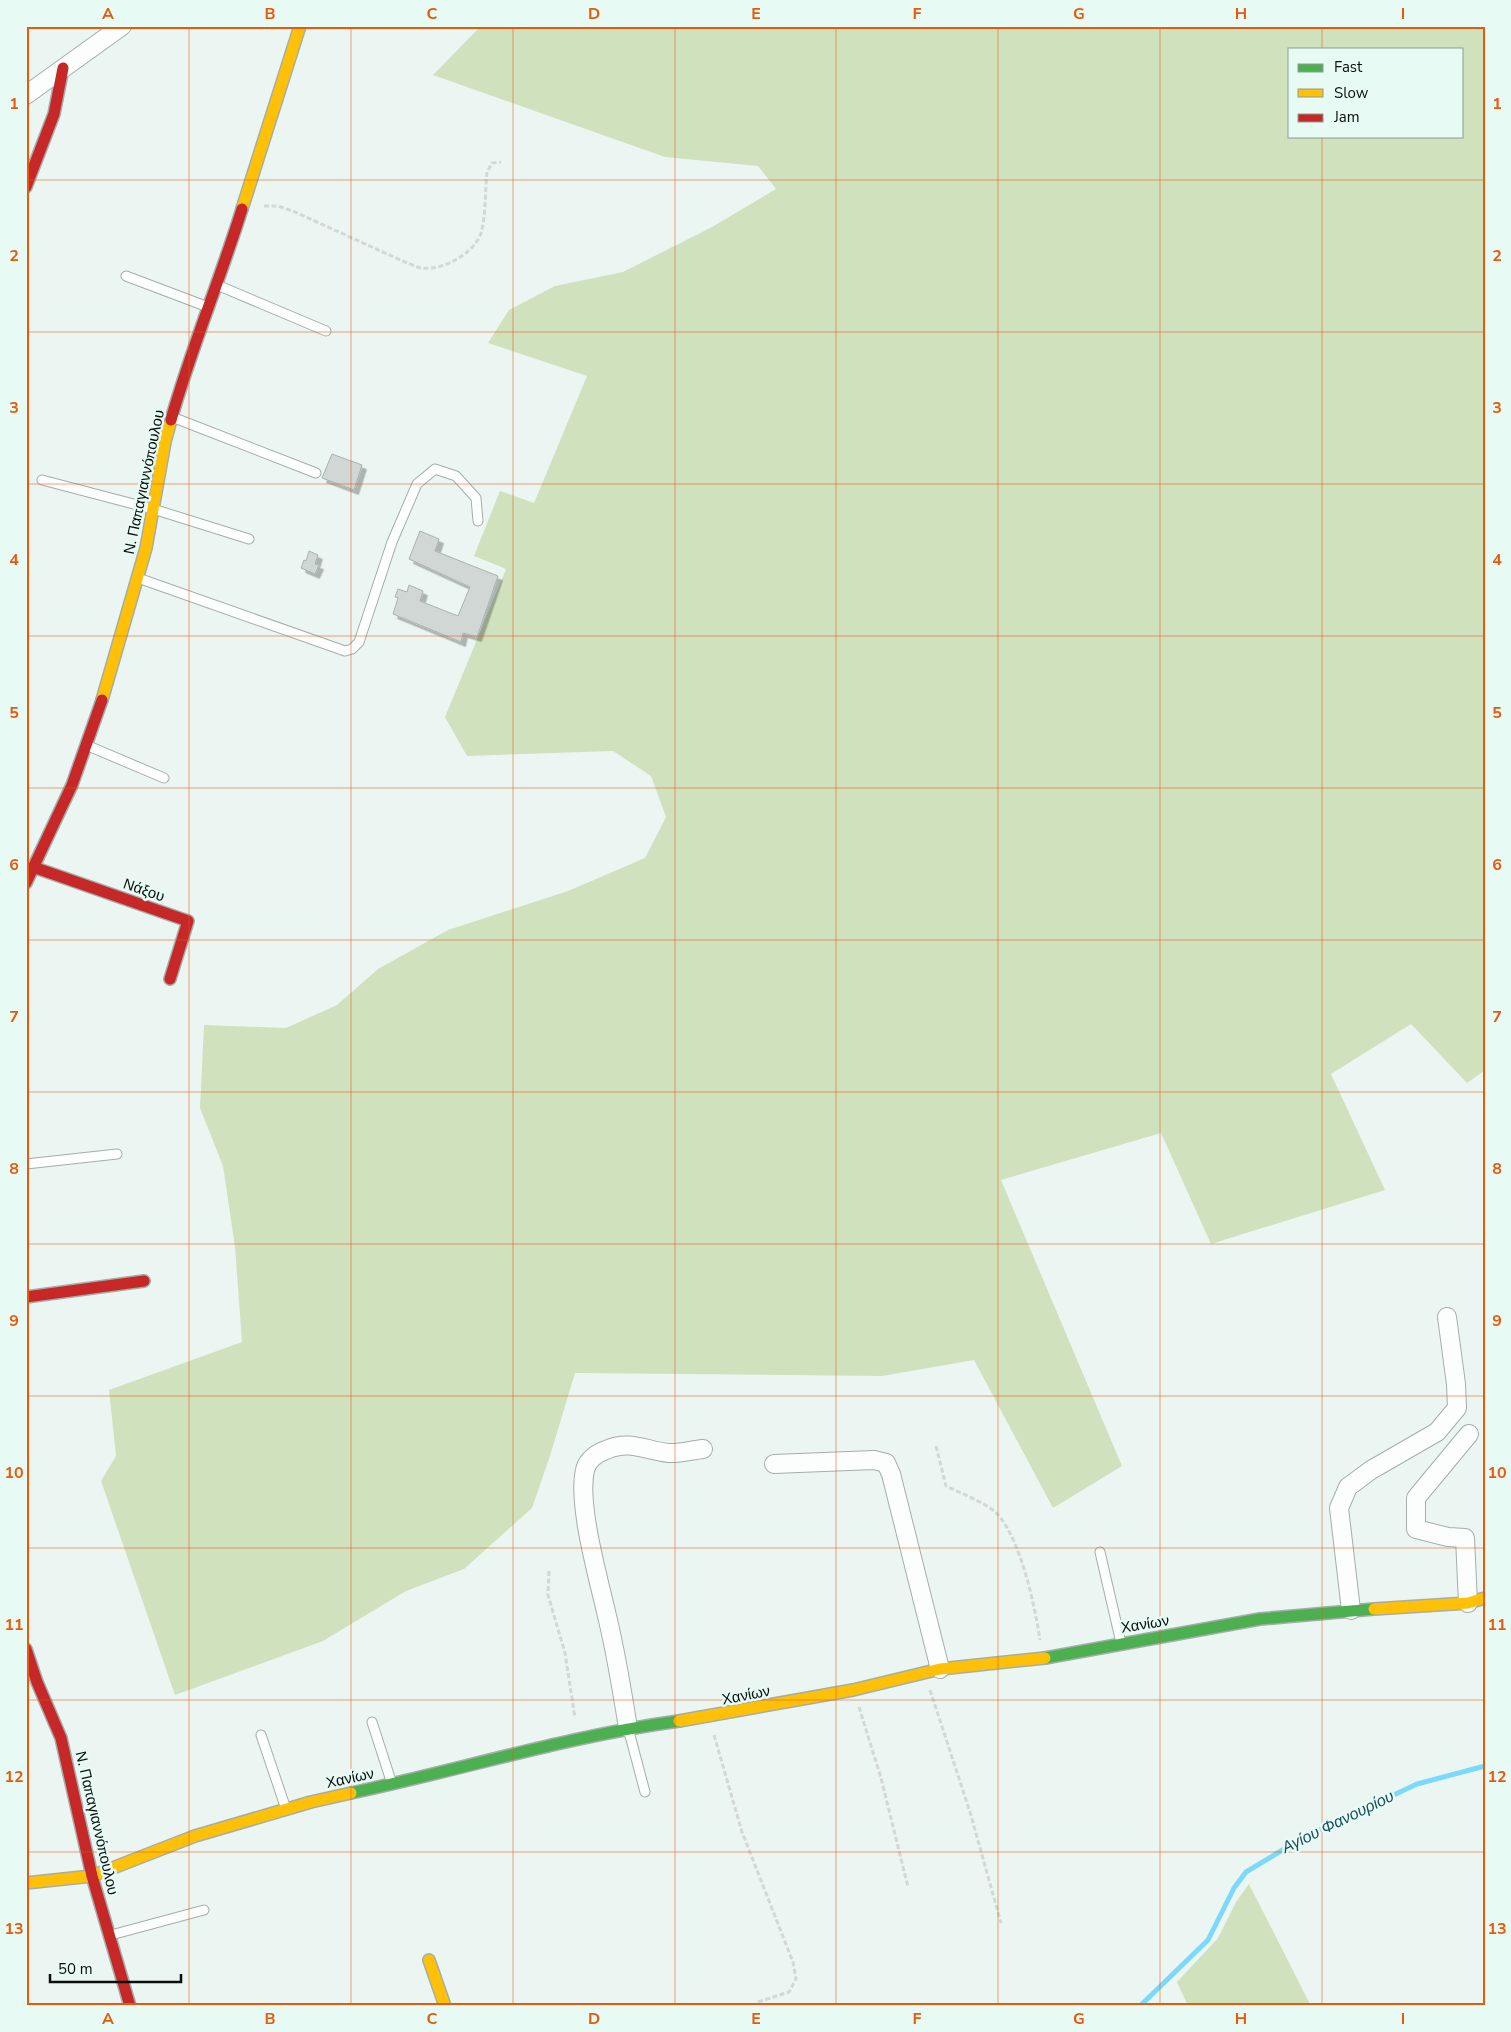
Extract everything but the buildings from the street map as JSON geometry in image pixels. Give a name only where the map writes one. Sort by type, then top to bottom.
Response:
[{"type":"street","points":[[26,95],[122,26]]},
{"type":"street","name":"Ν. Παπαγιαννόπουλου","points":[[26,883],[72,785],[110,678],[138,578],[165,442],[187,364],[242,210],[300,26]]},
{"type":"street","points":[[26,187],[42,151],[61,91],[63,68]]},
{"type":"street","name":"Νάξου","points":[[33,867],[188,921],[170,979]]},
{"type":"street","points":[[26,1297],[144,1281]]},
{"type":"street","points":[[1351,1610],[1339,1508],[1348,1488],[1371,1470],[1437,1432],[1456,1408],[1456,1384],[1447,1316]]},
{"type":"street","points":[[1469,1434],[1416,1498],[1416,1529],[1448,1538],[1465,1538],[1476,1600]]},
{"type":"street","points":[[628,1728],[620,1678],[591,1547],[585,1505],[585,1470],[589,1461],[596,1455],[615,1446],[642,1445],[669,1453],[702,1449]]},
{"type":"street","points":[[774,1464],[874,1460],[886,1463],[891,1474],[933,1671]]},
{"type":"street","name":"Χανίων","points":[[26,1883],[92,1876],[195,1836],[311,1802],[432,1776],[628,1728],[708,1717],[853,1690],[933,1671],[1042,1658],[1260,1619],[1476,1600]]},
{"type":"street","name":"Ν. Παπαγιαννόπουλου","points":[[26,1649],[37,1682],[61,1738],[92,1876],[130,2006]]},
{"type":"street","points":[[429,1960],[445,2006]]},
{"type":"lane","points":[[126,276],[208,307]]},
{"type":"lane","points":[[216,285],[326,331]]},
{"type":"lane","points":[[172,417],[316,473]]},
{"type":"lane","points":[[138,578],[345,651],[352,649],[359,642],[392,542],[417,484],[435,469],[456,476],[476,498],[478,521]]},
{"type":"lane","points":[[42,480],[153,509],[249,538]]},
{"type":"lane","points":[[86,745],[164,778]]},
{"type":"lane","points":[[26,1164],[117,1154]]},
{"type":"lane","points":[[1100,1552],[1121,1643]]},
{"type":"lane","points":[[372,1722],[392,1784]]},
{"type":"lane","points":[[628,1728],[644,1792]]},
{"type":"lane","points":[[261,1735],[286,1810]]},
{"type":"lane","points":[[109,1936],[204,1910]]},
{"type":"path","points":[[242,210],[278,206],[407,263],[421,268],[434,268],[452,261],[470,250],[480,233],[487,172],[492,163],[501,162]]},
{"type":"path","points":[[936,1446],[946,1486],[998,1514],[1010,1533],[1035,1608],[1042,1658]]},
{"type":"path","points":[[549,1572],[548,1595],[565,1653],[577,1739]]},
{"type":"path","points":[[933,1671],[1001,1923]]},
{"type":"path","points":[[853,1690],[881,1778],[908,1887]]},
{"type":"path","points":[[708,1717],[721,1755],[728,1790],[742,1832],[793,1962],[796,1979],[789,1992],[758,2002]]},
{"type":"green space","points":[[481,26],[1485,26],[1485,1070],[1467,1083],[1411,1024],[1331,1074],[1385,1190],[1211,1244],[1161,1133],[1001,1180],[1122,1466],[1053,1508],[974,1360],[882,1376],[575,1373],[532,1508],[464,1569],[406,1591],[323,1641],[175,1695],[101,1481],[116,1456],[109,1390],[242,1342],[235,1247],[223,1166],[200,1108],[204,1025],[286,1028],[337,1005],[378,969],[448,930],[568,891],[645,858],[666,817],[651,776],[613,751],[467,756],[445,717],[506,569],[474,556],[500,491],[534,503],[587,376],[488,343],[509,310],[555,286],[623,272],[712,227],[776,189],[758,166],[665,157],[433,75]]},
{"type":"green space","points":[[1249,1884],[1311,2006],[1188,2006],[1177,1982],[1218,1938],[1236,1902]]},
{"type":"waterway","name":"Αγίου Φανουρίου","points":[[1140,2006],[1208,1940],[1234,1888],[1246,1872],[1304,1837],[1417,1784],[1485,1766]]},
{"type":"traffic: fast","points":[[1045,1658],[1260,1619],[1374,1609]]},
{"type":"traffic: fast","points":[[351,1793],[555,1744],[638,1727],[679,1721]]},
{"type":"traffic: slow","points":[[242,209],[300,26]]},
{"type":"traffic: slow","points":[[102,700],[146,548],[165,442],[171,420]]},
{"type":"traffic: slow","points":[[1374,1609],[1468,1603],[1485,1598]]},
{"type":"traffic: slow","points":[[679,1721],[853,1690],[940,1669],[1045,1658]]},
{"type":"traffic: slow","points":[[26,1883],[92,1876],[195,1836],[311,1802],[351,1793]]},
{"type":"traffic: slow","points":[[429,1960],[445,2006]]},
{"type":"traffic: jam","points":[[26,187],[54,114],[63,68]]},
{"type":"traffic: jam","points":[[171,420],[187,367],[242,209]]},
{"type":"traffic: jam","points":[[26,883],[72,785],[102,700]]},
{"type":"traffic: jam","points":[[33,867],[188,921],[170,979]]},
{"type":"traffic: jam","points":[[26,1297],[144,1281]]},
{"type":"traffic: jam","points":[[26,1649],[37,1682],[61,1738],[92,1876],[130,2006]]}]
